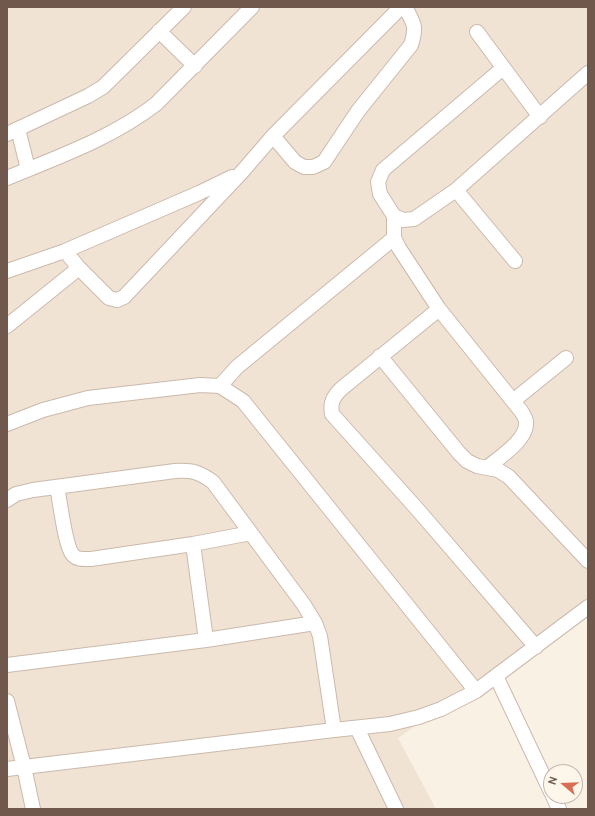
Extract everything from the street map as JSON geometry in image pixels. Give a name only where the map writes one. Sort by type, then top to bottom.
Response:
[{"type":"street","points":[[28,169],[13,131],[88,96],[103,87],[184,7]]},
{"type":"street","points":[[7,178],[111,133],[131,122],[156,104],[252,7]]},
{"type":"street","points":[[65,251],[79,268],[109,298],[117,300],[124,297],[241,173],[273,136],[401,7]]},
{"type":"street","points":[[273,136],[295,162],[304,167],[314,167],[324,162],[358,111],[411,45],[414,34],[414,25],[405,7]]},
{"type":"street","points":[[159,32],[195,66]]},
{"type":"street","points":[[477,32],[540,117]]},
{"type":"street","points":[[488,467],[522,438],[526,421],[521,411],[440,309],[399,248],[394,238],[394,216],[380,194],[378,182],[383,170],[503,68]]},
{"type":"street","points":[[394,216],[404,220],[414,219],[456,190],[588,73]]},
{"type":"street","points":[[7,271],[65,251],[199,194],[241,173]]},
{"type":"street","points":[[456,190],[515,260]]},
{"type":"street","points":[[220,386],[237,366],[394,238]]},
{"type":"street","points":[[7,326],[79,268]]},
{"type":"street","points":[[440,309],[341,389],[334,397],[331,406],[332,414],[418,510],[536,647]]},
{"type":"street","points":[[380,356],[467,461],[477,466],[498,470],[509,477],[588,560]]},
{"type":"street","points":[[513,401],[566,358]]},
{"type":"street","points":[[7,424],[43,410],[88,398],[200,385],[220,386],[243,401],[476,692]]},
{"type":"street","points":[[7,500],[16,494],[32,490],[176,471],[190,470],[201,474],[213,482],[304,605],[315,623],[320,636],[334,730]]},
{"type":"street","points":[[57,487],[68,547],[73,556],[81,559],[91,559],[193,544],[251,533]]},
{"type":"street","points":[[193,544],[206,640]]},
{"type":"street","points":[[7,769],[390,724],[419,717],[441,709],[476,692],[588,607]]},
{"type":"street","points":[[7,665],[206,640],[315,623]]},
{"type":"street","points":[[496,676],[543,775]]},
{"type":"street","points":[[7,701],[33,809]]},
{"type":"street","points":[[357,728],[396,809]]},
{"type":"shaded area","points":[[7,7],[588,7],[588,608],[398,738],[436,809],[7,809]]}]
